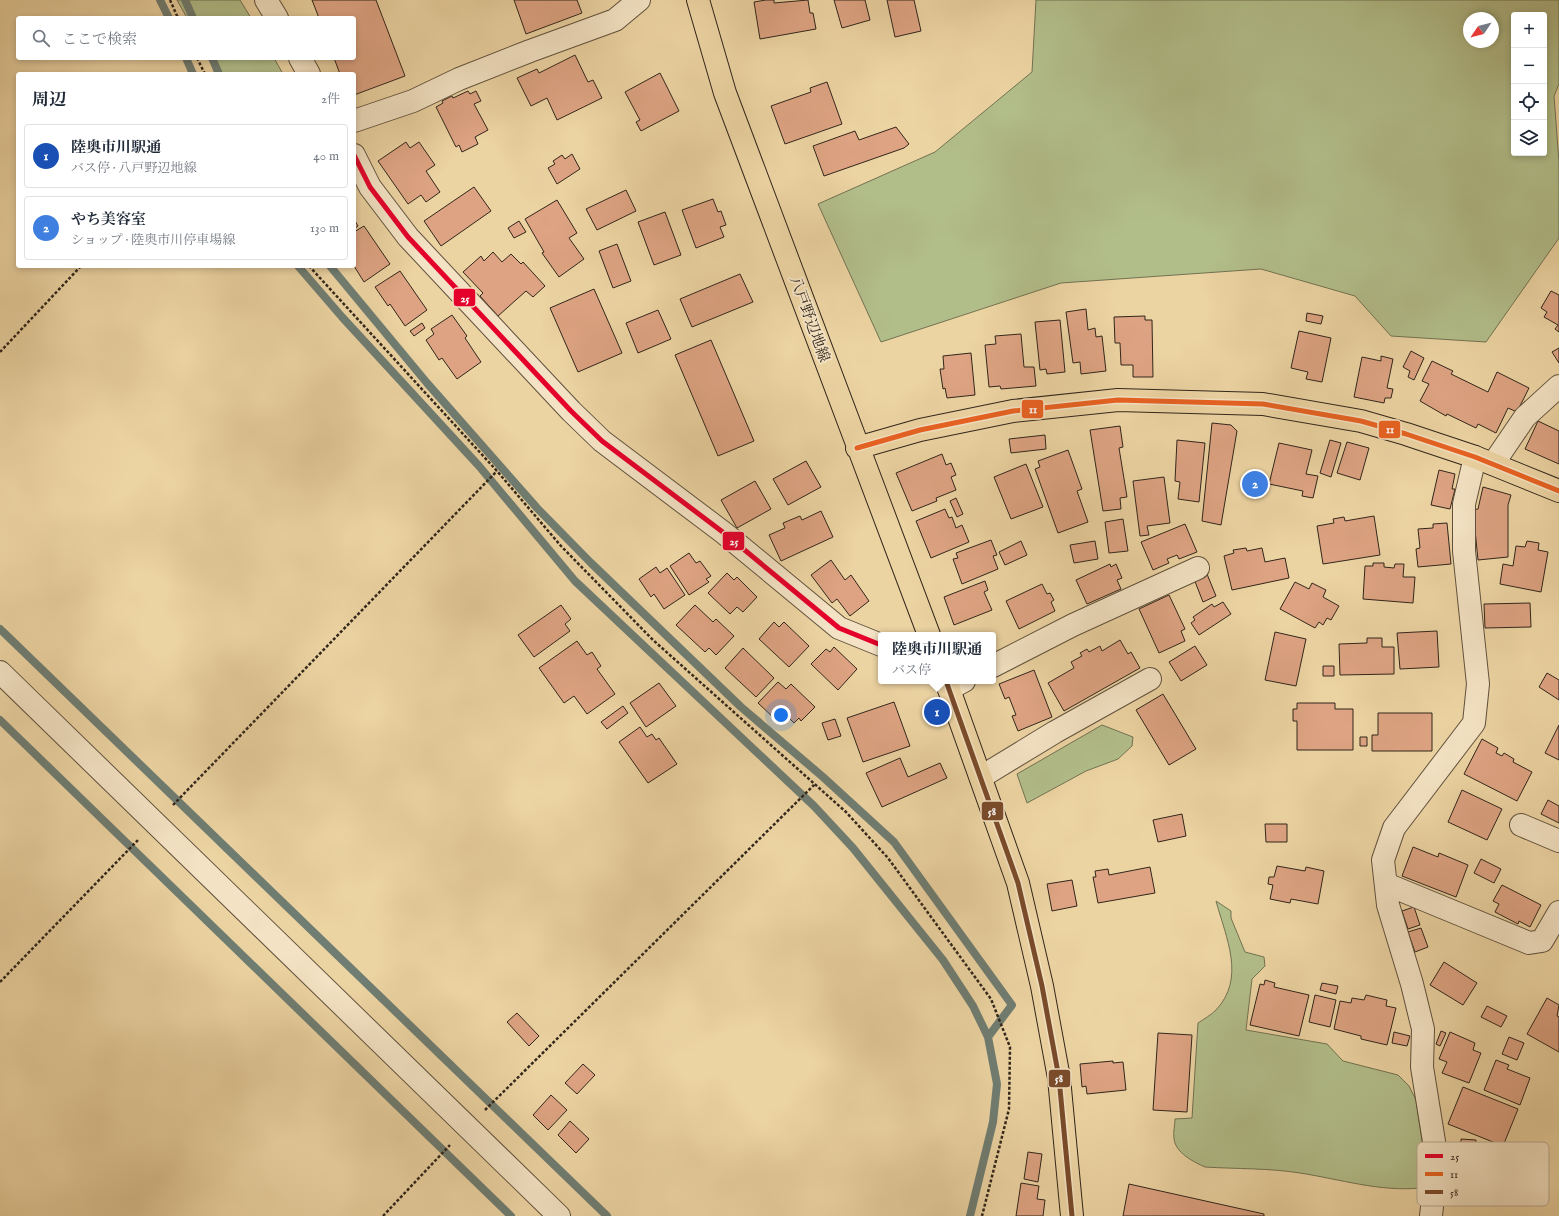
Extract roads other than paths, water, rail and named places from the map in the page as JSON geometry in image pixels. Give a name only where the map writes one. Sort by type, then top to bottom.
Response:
[{"type":"main road","name":"八戸野辺地線","points":[[698,0],[725,93],[857,448],[928,632]]},
{"type":"main road","points":[[857,448],[920,430],[1013,411],[1118,400],[1263,404],[1361,421],[1406,434],[1484,461],[1559,492]]},
{"type":"main road","points":[[953,684],[981,777],[1018,883],[1042,986],[1059,1078],[1072,1216]]},
{"type":"street","points":[[266,0],[276,16]]},
{"type":"street","points":[[356,120],[413,101],[480,71],[615,20],[639,0]]},
{"type":"street","points":[[301,60],[308,72]]},
{"type":"street","points":[[356,159],[370,187],[408,236],[571,411],[602,441],[724,533],[839,628],[878,644]]},
{"type":"street","points":[[1434,1142],[1422,1067],[1423,1029],[1412,984],[1388,905],[1383,860],[1394,828],[1474,723],[1478,684],[1464,551],[1464,504],[1484,461],[1525,417],[1559,386]]},
{"type":"street","points":[[996,664],[1073,624],[1198,568]]},
{"type":"street","points":[[0,672],[559,1216]]},
{"type":"street","points":[[981,777],[1055,732],[1150,679]]},
{"type":"street","points":[[1521,825],[1559,841]]},
{"type":"street","points":[[1386,884],[1529,942],[1542,941],[1559,912]]},
{"type":"street","points":[[1431,1216],[1432,1206]]},
{"type":"waterway","points":[[160,0],[168,16]]},
{"type":"waterway","points":[[185,0],[192,16]]},
{"type":"waterway","points":[[187,60],[192,72]]},
{"type":"waterway","points":[[213,60],[218,72]]},
{"type":"waterway","points":[[300,268],[342,317],[479,466],[575,581],[814,806],[853,848],[943,960],[973,1006],[988,1037]]},
{"type":"waterway","points":[[332,268],[427,383],[537,508],[591,563],[741,707],[823,777],[894,842],[1012,1005],[988,1037],[997,1084],[993,1122],[970,1216]]},
{"type":"waterway","points":[[0,629],[607,1216]]},
{"type":"waterway","points":[[0,720],[511,1216]]},
{"type":"place","name":"やち美容室","points":[[1255,484]]},
{"type":"place","name":"陸奥市川駅通","points":[[937,712]]}]
